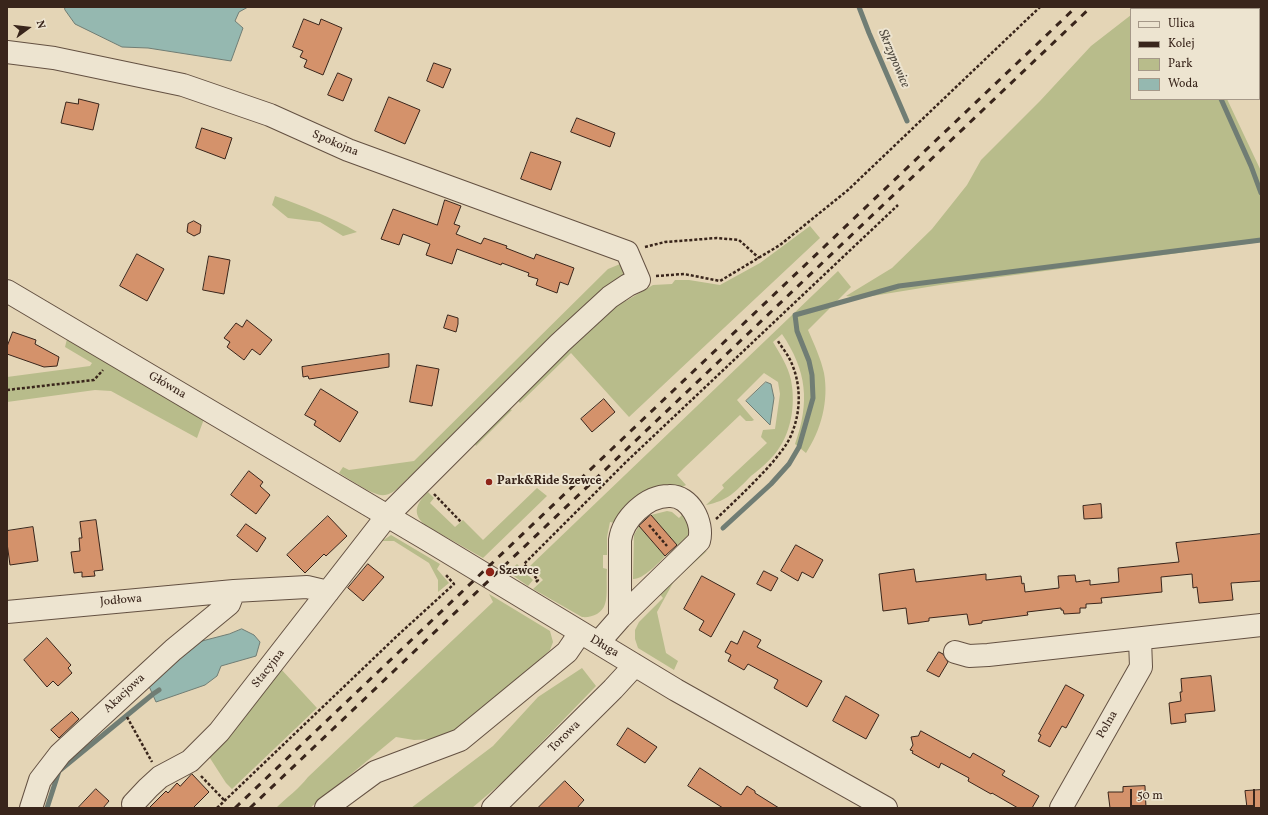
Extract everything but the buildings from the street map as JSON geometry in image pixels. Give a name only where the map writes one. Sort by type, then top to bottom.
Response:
[{"type":"street","name":"Spokojna","points":[[7,52],[54,58],[182,85],[270,115],[348,150],[627,252]]},
{"type":"street","points":[[627,252],[639,280]]},
{"type":"street","name":"Stacyjna","points":[[133,804],[160,777],[190,761],[219,732],[386,516],[560,343],[610,297],[628,285],[639,280]]},
{"type":"street","name":"Główna","points":[[7,291],[327,480]]},
{"type":"street","name":"Długa","points":[[327,480],[676,690],[886,808]]},
{"type":"street","points":[[326,808],[375,772],[460,740],[567,652],[620,618],[699,541],[702,534],[700,524],[694,512],[685,502],[674,496],[655,499],[648,502],[626,522],[621,535],[619,585],[620,618]]},
{"type":"street","name":"Jodłowa","points":[[7,612],[234,590],[308,586],[328,592]]},
{"type":"street","name":"Akacjowa","points":[[31,808],[40,780],[60,754],[173,650],[228,604],[234,590]]},
{"type":"street","points":[[955,652],[969,656],[988,655],[1261,625]]},
{"type":"street","name":"Polna","points":[[1061,808],[1141,667],[1140,639]]},
{"type":"street","name":"Torowa","points":[[493,808],[613,690],[635,664]]},
{"type":"path","points":[[639,280],[661,274],[684,274],[720,281],[780,245],[848,190],[1040,7]]},
{"type":"path","points":[[533,585],[538,580],[524,564],[626,462],[898,205]]},
{"type":"path","points":[[627,252],[665,242],[717,238],[739,240],[759,258]]},
{"type":"path","points":[[702,534],[755,482],[784,448],[792,433],[798,413],[799,391],[794,371],[788,356],[778,341]]},
{"type":"path","points":[[7,390],[94,380]]},
{"type":"path","points":[[434,494],[461,522]]},
{"type":"path","points":[[637,512],[681,560]]},
{"type":"path","points":[[217,808],[397,636],[454,584],[445,574]]},
{"type":"path","points":[[128,718],[160,777]]},
{"type":"path","points":[[190,761],[204,779],[225,801]]},
{"type":"green space","points":[[1130,16],[1130,100],[1227,100],[1261,171],[1261,242],[940,285],[860,298],[846,296],[892,268],[932,229],[967,185],[981,160],[1040,101],[1091,46]]},
{"type":"green space","points":[[275,196],[317,212],[357,232],[343,236],[320,222],[288,218],[272,205]]},
{"type":"green space","points":[[810,226],[820,238],[629,417],[571,353],[520,403],[514,396],[614,303],[626,301],[653,285],[672,284],[675,280],[689,280],[720,285],[760,263]]},
{"type":"green space","points":[[625,262],[633,277],[412,480],[408,478],[392,493],[380,495],[362,487],[339,473],[343,467],[349,470],[414,461],[608,269]]},
{"type":"green space","points":[[838,271],[851,287],[808,330],[823,368],[825,394],[820,425],[806,453],[795,444],[803,414],[804,387],[797,361],[782,334],[773,342],[784,360],[790,375],[793,400],[791,420],[785,438],[769,461],[731,495],[720,501],[706,505],[724,488],[722,485],[767,443],[761,437],[763,430],[775,429],[780,394],[778,382],[764,373],[737,400],[754,420],[746,421],[740,415],[684,468],[677,475],[686,485],[615,523],[610,522],[607,537],[607,555],[603,555],[603,568],[607,569],[606,601],[604,607],[599,613],[589,617],[582,617],[533,589],[543,580],[530,566]]},
{"type":"green space","points":[[67,339],[204,419],[197,438],[111,391],[95,390],[7,402],[7,377],[90,366],[92,363],[65,347]]},
{"type":"green space","points":[[503,407],[512,410],[476,446],[474,442]]},
{"type":"green space","points":[[537,488],[547,496],[483,558],[425,525],[421,521],[417,512],[417,508],[421,500],[428,492],[434,498],[430,503],[455,527],[463,520],[483,540]]},
{"type":"green space","points":[[667,511],[672,512],[679,518],[683,514],[688,524],[689,532],[681,549],[651,515]]},
{"type":"green space","points":[[639,526],[665,556],[655,567],[641,577],[633,579],[634,535]]},
{"type":"green space","points":[[391,535],[440,564],[437,569],[449,583],[438,592],[438,580],[429,563],[394,541],[382,541]]},
{"type":"green space","points":[[707,551],[674,581],[657,612],[666,653],[678,661],[674,670],[638,648],[635,639],[635,630],[639,622],[663,598],[658,592],[699,553]]},
{"type":"green space","points":[[517,564],[533,580],[528,586],[508,572]]},
{"type":"green space","points":[[489,594],[550,631],[553,642],[550,650],[464,728],[435,739],[414,740],[396,737],[310,808],[276,808],[493,602]]},
{"type":"green space","points":[[280,668],[317,708],[232,789],[226,783],[208,755]]},
{"type":"green space","points":[[582,668],[596,686],[505,780],[472,808],[411,808],[493,746],[538,697]]},
{"type":"water","points":[[65,7],[248,7],[239,12],[235,21],[243,28],[231,61],[148,48],[122,47],[75,24],[65,10]]},
{"type":"water","points":[[766,382],[771,384],[774,398],[770,425],[746,401]]},
{"type":"water","points":[[242,629],[254,635],[260,642],[256,656],[221,666],[217,676],[205,685],[156,702],[148,684],[202,641]]},
{"type":"waterway","name":"Skrzypowice","points":[[859,7],[907,121]]},
{"type":"waterway","points":[[1221,100],[1251,166],[1261,193]]},
{"type":"waterway","points":[[723,528],[771,484],[789,464],[799,447],[813,398],[812,375],[809,361],[797,331],[795,315],[899,286],[1261,240]]},
{"type":"waterway","points":[[47,808],[59,771],[159,690]]},
{"type":"railway","points":[[235,808],[1076,7]]},
{"type":"railway","points":[[250,808],[1091,7]]},
{"type":"place","name":"Park&Ride Szewce","points":[[489,482]]},
{"type":"place","name":"Szewce","points":[[490,572]]}]
